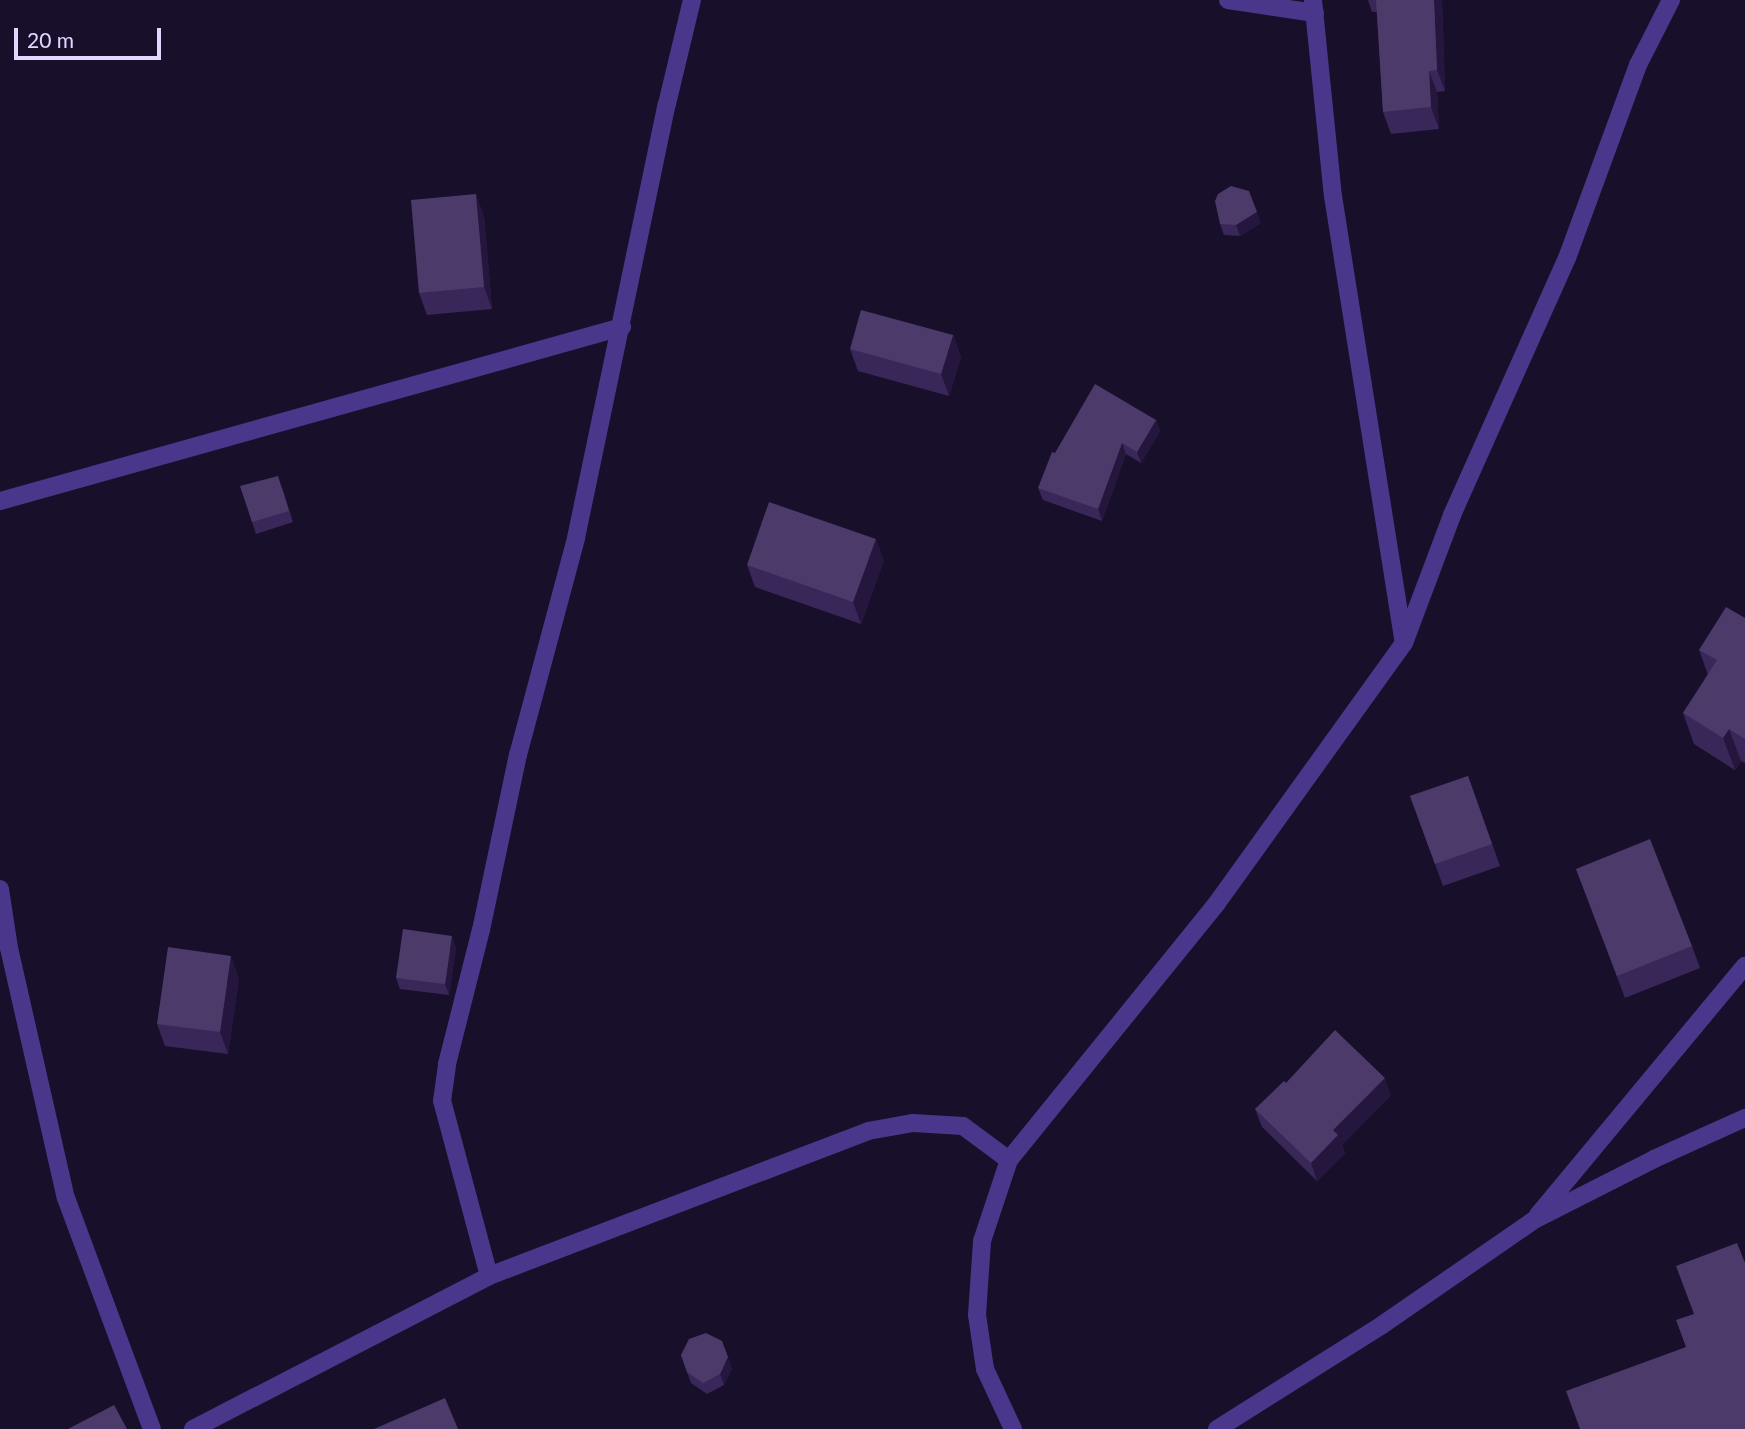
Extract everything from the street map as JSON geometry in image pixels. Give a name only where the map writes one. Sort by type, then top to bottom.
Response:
[{"type":"street","points":[[489,1276],[442,1101],[447,1064],[481,930],[518,755],[576,538],[667,104],[692,0]]},
{"type":"street","points":[[1228,0],[1314,7],[1333,196],[1404,643]]},
{"type":"street","points":[[1013,1429],[985,1369],[977,1315],[982,1241],[1009,1160],[1217,903],[1404,643],[1452,515],[1567,258],[1637,65],[1671,0]]},
{"type":"street","points":[[0,501],[622,327]]},
{"type":"street","points":[[0,889],[9,948],[66,1198],[152,1429]]},
{"type":"street","points":[[1534,1220],[1745,966]]},
{"type":"street","points":[[1217,1429],[1382,1325],[1534,1220],[1654,1159],[1745,1118]]},
{"type":"street","points":[[193,1429],[489,1276],[868,1132],[913,1123],[962,1126],[1009,1160]]},
{"type":"building","points":[[1376,0],[1434,0],[1437,70],[1429,71],[1431,107],[1383,112]]},
{"type":"building","points":[[1231,186],[1249,191],[1257,212],[1236,225],[1220,224],[1215,201],[1218,194]]},
{"type":"building","points":[[476,194],[484,287],[419,293],[411,200]]},
{"type":"building","points":[[861,310],[953,335],[941,374],[850,349]]},
{"type":"building","points":[[1095,384],[1156,420],[1137,452],[1122,443],[1098,509],[1038,488],[1052,452],[1055,453]]},
{"type":"building","points":[[278,476],[289,511],[252,522],[240,486]]},
{"type":"building","points":[[769,502],[876,539],[853,602],[747,565]]},
{"type":"building","points":[[1726,607],[1745,618],[1745,739],[1729,729],[1723,738],[1683,713],[1717,660],[1699,650]]},
{"type":"building","points":[[1468,776],[1492,844],[1435,864],[1410,796]]},
{"type":"building","points":[[1650,839],[1692,946],[1617,976],[1576,869]]},
{"type":"building","points":[[403,929],[452,936],[445,984],[396,978]]},
{"type":"building","points":[[168,947],[231,956],[220,1032],[157,1024]]},
{"type":"building","points":[[1335,1030],[1385,1078],[1333,1130],[1338,1135],[1311,1163],[1255,1109],[1284,1081],[1286,1083]]},
{"type":"building","points":[[1737,1243],[1745,1263],[1745,1429],[1580,1429],[1566,1391],[1686,1347],[1676,1320],[1694,1314],[1676,1266]]},
{"type":"building","points":[[706,1333],[722,1341],[728,1357],[720,1374],[703,1383],[687,1372],[681,1355],[689,1339]]},
{"type":"building","points":[[445,1398],[458,1429],[374,1429]]},
{"type":"building","points":[[114,1405],[127,1429],[68,1429]]}]
